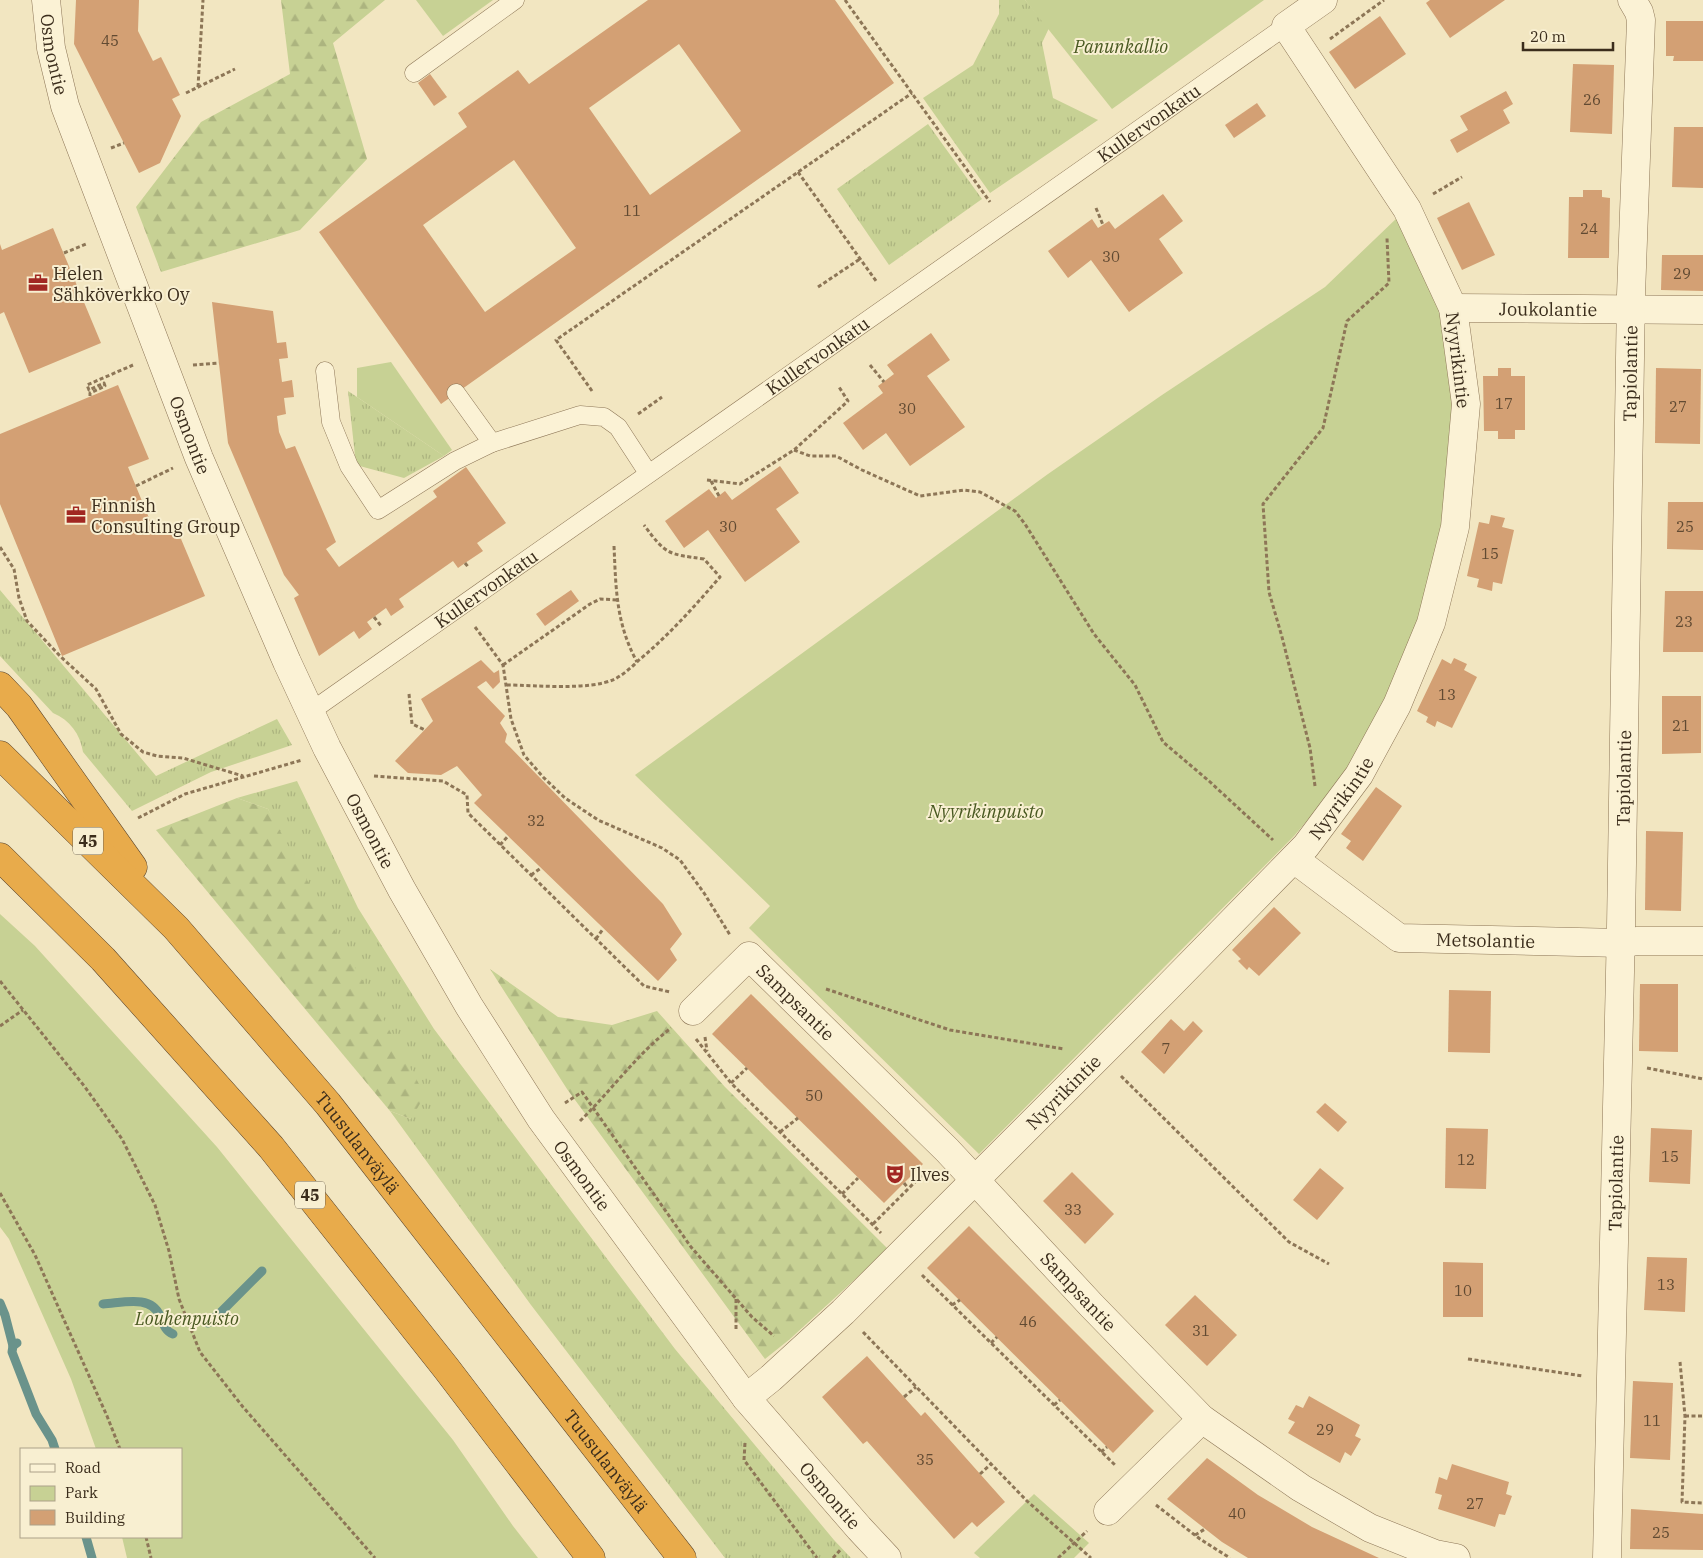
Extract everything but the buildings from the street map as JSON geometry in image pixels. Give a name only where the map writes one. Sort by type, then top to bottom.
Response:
[{"type":"highway","points":[[0,686],[19,706],[176,928]]},
{"type":"highway","name":"Tuusulanväylä","points":[[0,755],[176,928],[328,1104],[682,1558]]},
{"type":"highway","name":"45","points":[[0,857],[103,959],[271,1147],[446,1368],[591,1558]]},
{"type":"street","name":"Osmontie","points":[[46,0],[51,48],[65,106],[199,458],[310,712],[402,890],[483,1029],[541,1119],[746,1398],[887,1558]]},
{"type":"street","name":"Kullervonkatu","points":[[1286,26],[1323,0]]},
{"type":"street","name":"Tapiolantie","points":[[1607,1558],[1621,943],[1630,309],[1640,20],[1639,12],[1632,0]]},
{"type":"street","name":"Nyyrikintie","points":[[746,1398],[797,1355],[843,1312],[1294,859],[1359,775],[1397,705],[1431,623],[1456,527],[1466,404],[1453,308],[1401,199],[1286,26]]},
{"type":"street","name":"Joukolantie","points":[[1453,308],[1703,310]]},
{"type":"street","name":"Metsolantie","points":[[1294,859],[1399,938],[1621,943],[1638,940],[1703,941]]},
{"type":"street","points":[[696,1017],[749,956]]},
{"type":"street","name":"Sampsantie","points":[[749,956],[947,1150],[1092,1306],[1202,1419],[1301,1488],[1370,1528],[1435,1554],[1456,1558]]},
{"type":"street","points":[[1108,1511],[1202,1419]]},
{"type":"lane","points":[[414,73],[516,0]]},
{"type":"lane","name":"Kullervonkatu","points":[[310,712],[1286,26]]},
{"type":"lane","points":[[325,371],[331,422],[349,466],[378,510],[455,461],[492,443],[580,415],[604,417],[618,427],[648,473]]},
{"type":"lane","points":[[456,393],[492,443]]},
{"type":"path","points":[[198,87],[203,0]]},
{"type":"path","points":[[845,0],[990,202]]},
{"type":"path","points":[[1309,61],[1321,46],[1384,0]]},
{"type":"path","points":[[186,93],[234,68]]},
{"type":"path","points":[[594,394],[556,340],[912,93]]},
{"type":"path","points":[[798,172],[876,281]]},
{"type":"path","points":[[1321,826],[1310,748],[1282,637],[1268,592],[1263,504],[1323,428],[1347,320],[1389,283],[1386,239],[1401,199],[1462,177]]},
{"type":"path","points":[[1096,208],[1102,225]]},
{"type":"path","points":[[64,253],[90,242]]},
{"type":"path","points":[[818,287],[860,259]]},
{"type":"path","points":[[188,365],[219,363]]},
{"type":"path","points":[[90,396],[90,393],[105,386],[104,383],[89,390],[87,385],[136,364]]},
{"type":"path","points":[[870,365],[884,382]]},
{"type":"path","points":[[719,496],[709,480],[740,484],[794,450],[848,401],[838,387]]},
{"type":"path","points":[[794,450],[810,456],[836,456],[920,496],[964,490],[980,492],[1015,511],[1094,634],[1135,685],[1162,742],[1209,781],[1294,859]]},
{"type":"path","points":[[136,486],[175,467]]},
{"type":"path","points":[[507,685],[580,685],[600,683],[614,679],[661,642],[720,578],[704,559],[666,551],[644,525]]},
{"type":"path","points":[[614,546],[617,600],[627,644],[637,662]]},
{"type":"path","points":[[0,547],[14,569],[19,598],[27,621],[61,657],[96,688],[121,734],[143,752],[158,756],[183,758],[243,776]]},
{"type":"path","points":[[465,564],[468,568]]},
{"type":"path","points":[[503,665],[590,604],[600,599],[617,600]]},
{"type":"path","points":[[459,606],[503,665],[511,719],[524,756],[565,798],[598,820],[662,848],[680,860],[704,893],[728,933],[749,956]]},
{"type":"path","points":[[374,617],[382,627]]},
{"type":"path","points":[[409,694],[412,724],[424,730]]},
{"type":"path","points":[[138,818],[185,794],[308,758]]},
{"type":"path","points":[[366,775],[444,781],[467,795],[468,813],[644,986],[691,998],[707,1052],[731,1083],[873,1224],[900,1254],[1161,1510],[1230,1558]]},
{"type":"path","points":[[500,845],[508,836]]},
{"type":"path","points":[[532,875],[540,868]]},
{"type":"path","points":[[596,939],[604,929]]},
{"type":"path","points":[[0,981],[85,1087],[122,1139],[155,1205],[169,1251],[179,1299],[200,1352],[243,1407],[375,1558]]},
{"type":"path","points":[[818,986],[950,1030],[1100,1055],[1289,1242],[1329,1264]]},
{"type":"path","points":[[0,1026],[23,1010]]},
{"type":"path","points":[[696,1017],[707,1052]]},
{"type":"path","points":[[580,1121],[627,1068],[655,1040],[696,1017]]},
{"type":"path","points":[[1639,1067],[1703,1079]]},
{"type":"path","points":[[731,1083],[747,1068]]},
{"type":"path","points":[[565,1102],[582,1092],[691,1247],[752,1318],[797,1355]]},
{"type":"path","points":[[780,1132],[798,1118]]},
{"type":"path","points":[[873,1224],[947,1150]]},
{"type":"path","points":[[842,1194],[858,1178]]},
{"type":"path","points":[[904,1183],[908,1188]]},
{"type":"path","points":[[0,1193],[35,1255],[120,1448]]},
{"type":"path","points":[[736,1299],[736,1330]]},
{"type":"path","points":[[952,1304],[960,1300]]},
{"type":"path","points":[[843,1312],[1027,1502],[1091,1558]]},
{"type":"path","points":[[991,1343],[997,1337]]},
{"type":"path","points":[[1468,1359],[1611,1380]]},
{"type":"path","points":[[1680,1362],[1686,1416],[1682,1502],[1703,1503]]},
{"type":"path","points":[[904,1397],[916,1387]]},
{"type":"path","points":[[1054,1405],[1060,1400]]},
{"type":"path","points":[[1686,1416],[1703,1416]]},
{"type":"path","points":[[745,1436],[744,1460],[817,1558]]},
{"type":"path","points":[[1101,1452],[1107,1447]]},
{"type":"path","points":[[980,1474],[991,1464]]},
{"type":"path","points":[[1058,1558],[1108,1511]]},
{"type":"path","points":[[1195,1535],[1205,1529]]},
{"type":"path","points":[[146,1538],[151,1558]]},
{"type":"green space","points":[[281,0],[385,0],[333,43],[367,159],[300,230],[161,272],[136,207],[201,122],[290,74]]},
{"type":"green space","points":[[416,0],[493,0],[443,36]]},
{"type":"green space","points":[[999,0],[1025,0],[1049,28],[1042,43],[1053,98],[1098,120],[990,193],[923,98],[973,65],[999,14]]},
{"type":"green space","name":"Panunkallio","points":[[1025,0],[1264,0],[1112,109]]},
{"type":"green space","points":[[928,124],[982,199],[889,265],[837,189]]},
{"type":"green space","name":"Nyyrikinpuisto","points":[[1399,216],[1441,310],[1452,402],[1450,487],[1419,620],[1386,699],[1351,769],[1294,836],[979,1154],[749,928],[770,906],[635,775],[1048,474],[1162,395],[1325,287]]},
{"type":"green space","points":[[391,362],[452,450],[444,456],[357,397],[357,368]]},
{"type":"green space","points":[[348,391],[444,456],[404,478],[356,465]]},
{"type":"green space","points":[[0,590],[156,776],[277,719],[292,745],[211,772],[132,811],[83,752],[73,728],[53,713],[0,656]]},
{"type":"green space","points":[[297,781],[358,908],[434,1029],[675,1349],[851,1558],[725,1558],[531,1305],[390,1111],[411,1119],[268,809],[237,798]]},
{"type":"green space","points":[[237,798],[268,809],[425,1095],[411,1119],[390,1111],[156,830]]},
{"type":"green space","name":"Louhenpuisto","points":[[0,914],[35,946],[217,1147],[453,1440],[513,1526],[538,1558],[127,1558],[122,1538],[182,1538],[182,1448],[96,1448],[71,1379],[9,1239],[0,1227]]},
{"type":"green space","points":[[490,969],[558,1017],[612,1025],[657,1011],[725,1087],[888,1249],[790,1339],[765,1359],[567,1089]]},
{"type":"green space","points":[[1034,1494],[1089,1543],[1074,1558],[980,1558],[974,1553]]},
{"type":"waterway","points":[[208,1323],[262,1271]]},
{"type":"waterway","points":[[103,1304],[143,1302],[156,1309],[166,1329],[173,1334]]},
{"type":"waterway","points":[[0,1303],[13,1346]]},
{"type":"waterway","points":[[17,1343],[13,1346],[12,1352],[36,1414],[52,1440],[55,1448]]},
{"type":"waterway","points":[[86,1538],[92,1558]]},
{"type":"place","name":"Helen Sähköverkko Oy","points":[[38,283]]},
{"type":"place","name":"Finnish Consulting Group","points":[[76,515]]},
{"type":"place","name":"Ilves","points":[[895,1174]]}]
